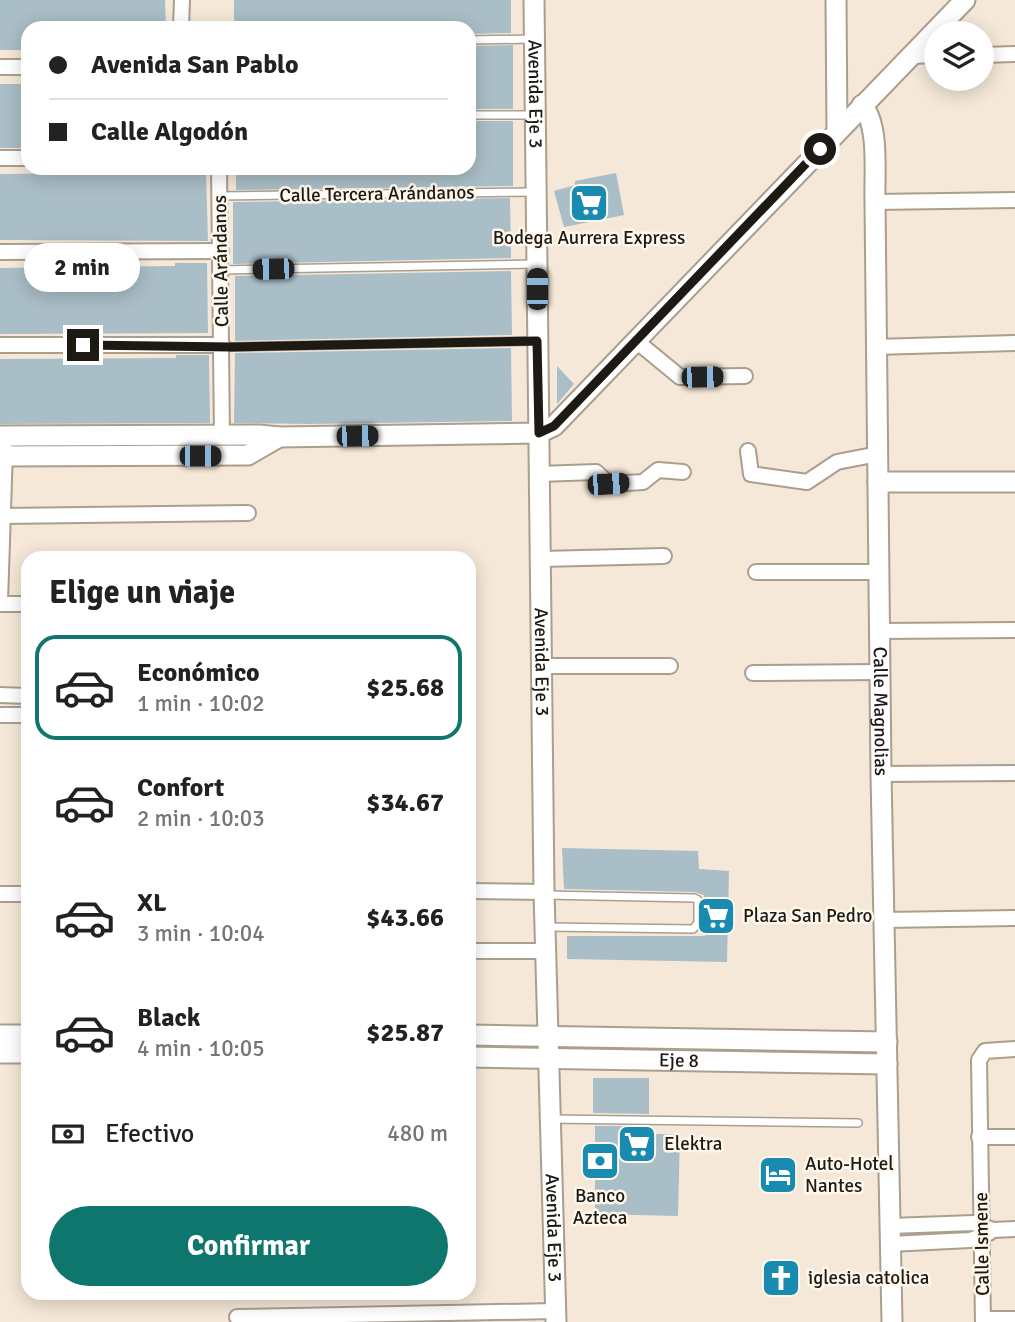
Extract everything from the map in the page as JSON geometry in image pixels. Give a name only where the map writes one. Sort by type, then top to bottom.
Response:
[{"type":"main road","name":"Avenida Eje 3","points":[[534,0],[534,192],[543,666],[544,893],[556,1317]]},
{"type":"main road","points":[[836,0],[837,131]]},
{"type":"main road","points":[[2,446],[259,435],[279,437],[539,433],[554,426],[965,0]]},
{"type":"main road","name":"Calle Magnolias","points":[[862,105],[869,112],[873,127],[875,202],[879,672],[892,1322]]},
{"type":"main road","points":[[2,446],[248,456],[279,437]]},
{"type":"main road","points":[[878,482],[1015,482]]},
{"type":"main road","points":[[0,1035],[21,1035]]},
{"type":"main road","name":"Eje 8","points":[[476,1035],[887,1042]]},
{"type":"main road","points":[[0,1053],[21,1054]]},
{"type":"main road","name":"Eje 8","points":[[476,1057],[887,1064]]},
{"type":"street","points":[[181,21],[182,0]]},
{"type":"street","points":[[994,55],[1015,54]]},
{"type":"street","points":[[911,55],[924,55]]},
{"type":"street","points":[[0,67],[21,67]]},
{"type":"street","points":[[0,158],[21,158]]},
{"type":"street","name":"Calle Arándanos","points":[[219,175],[222,437]]},
{"type":"street","points":[[875,202],[1015,200]]},
{"type":"street","points":[[0,251],[220,251]]},
{"type":"street","points":[[635,341],[680,377],[744,376]]},
{"type":"street","points":[[875,347],[1015,343]]},
{"type":"street","points":[[0,345],[222,345]]},
{"type":"street","points":[[2,446],[0,603],[21,604]]},
{"type":"street","points":[[748,451],[751,474],[807,482],[837,462],[878,454]]},
{"type":"street","points":[[539,474],[596,472],[608,484],[643,481],[658,470],[682,472]]},
{"type":"street","points":[[1,516],[248,513]]},
{"type":"street","points":[[541,559],[664,556]]},
{"type":"street","points":[[756,572],[879,572]]},
{"type":"street","points":[[879,631],[1015,630]]},
{"type":"street","points":[[543,666],[670,666]]},
{"type":"street","points":[[753,673],[879,672]]},
{"type":"street","points":[[0,695],[21,696]]},
{"type":"street","points":[[0,715],[21,715]]},
{"type":"street","points":[[881,774],[1015,773]]},
{"type":"street","points":[[476,891],[544,893]]},
{"type":"street","points":[[0,894],[21,894]]},
{"type":"street","points":[[884,920],[1015,918]]},
{"type":"street","points":[[476,951],[545,951]]},
{"type":"street","name":"Calle Ismene","points":[[1015,1049],[988,1050],[980,1056],[979,1137],[985,1230],[983,1321],[1015,1320]]},
{"type":"street","points":[[979,1137],[1015,1137]]},
{"type":"street","points":[[890,1235],[1015,1229]]},
{"type":"street","points":[[237,1317],[556,1317]]},
{"type":"lane","points":[[476,40],[535,39]]},
{"type":"lane","points":[[476,115],[535,115]]},
{"type":"lane","name":"Calle Tercera Arándanos","points":[[219,196],[534,192]]},
{"type":"lane","points":[[221,270],[537,264]]},
{"type":"lane","points":[[222,345],[231,347],[537,341]]},
{"type":"lane","points":[[544,893],[694,898],[700,904],[698,925],[693,929],[545,927]]},
{"type":"lane","points":[[550,1119],[858,1123]]},
{"type":"building","points":[[0,0],[165,0],[166,21],[21,21],[21,50],[0,50]]},
{"type":"building","points":[[234,0],[511,0],[511,33],[476,34],[476,21],[234,21]]},
{"type":"building","points":[[513,45],[513,109],[476,109],[476,46]]},
{"type":"building","points":[[0,84],[21,84],[21,148],[0,148]]},
{"type":"building","points":[[476,121],[513,121],[513,186],[236,190],[236,175],[476,175]]},
{"type":"building","name":"Bodega Aurrera Express","points":[[616,173],[624,215],[564,227],[554,191],[575,185],[575,181]]},
{"type":"building","points":[[0,174],[206,175],[208,241],[0,240]]},
{"type":"building","points":[[510,198],[511,258],[233,264],[233,202]]},
{"type":"building","points":[[175,263],[207,263],[208,333],[0,334],[0,268],[175,266]]},
{"type":"building","points":[[511,271],[512,335],[235,341],[235,276]]},
{"type":"building","points":[[511,348],[512,421],[234,423],[235,353]]},
{"type":"building","points":[[176,355],[209,355],[210,423],[0,424],[0,359],[176,358]]},
{"type":"building","points":[[557,366],[574,384],[557,404]]},
{"type":"building","name":"Plaza San Pedro","points":[[562,848],[698,851],[699,869],[729,871],[727,962],[567,959],[567,936],[705,936],[704,895],[694,892],[564,889]]},
{"type":"building","points":[[593,1078],[649,1078],[649,1114],[593,1113]]},
{"type":"building","points":[[595,1126],[649,1126],[649,1134],[680,1134],[678,1216],[595,1214]]},
{"type":"place","name":"Bodega Aurrera Express","points":[[589,203]]},
{"type":"place","name":"Plaza San Pedro","points":[[716,916]]},
{"type":"place","name":"Elektra","points":[[637,1144]]},
{"type":"place","name":"Banco Azteca","points":[[600,1161]]},
{"type":"place","name":"Auto-Hotel Nantes","points":[[778,1175]]},
{"type":"place","name":"iglesia catolica","points":[[781,1278]]},
{"type":"route","points":[[83,345],[231,347],[537,341],[539,433],[554,426],[820,149]]}]
